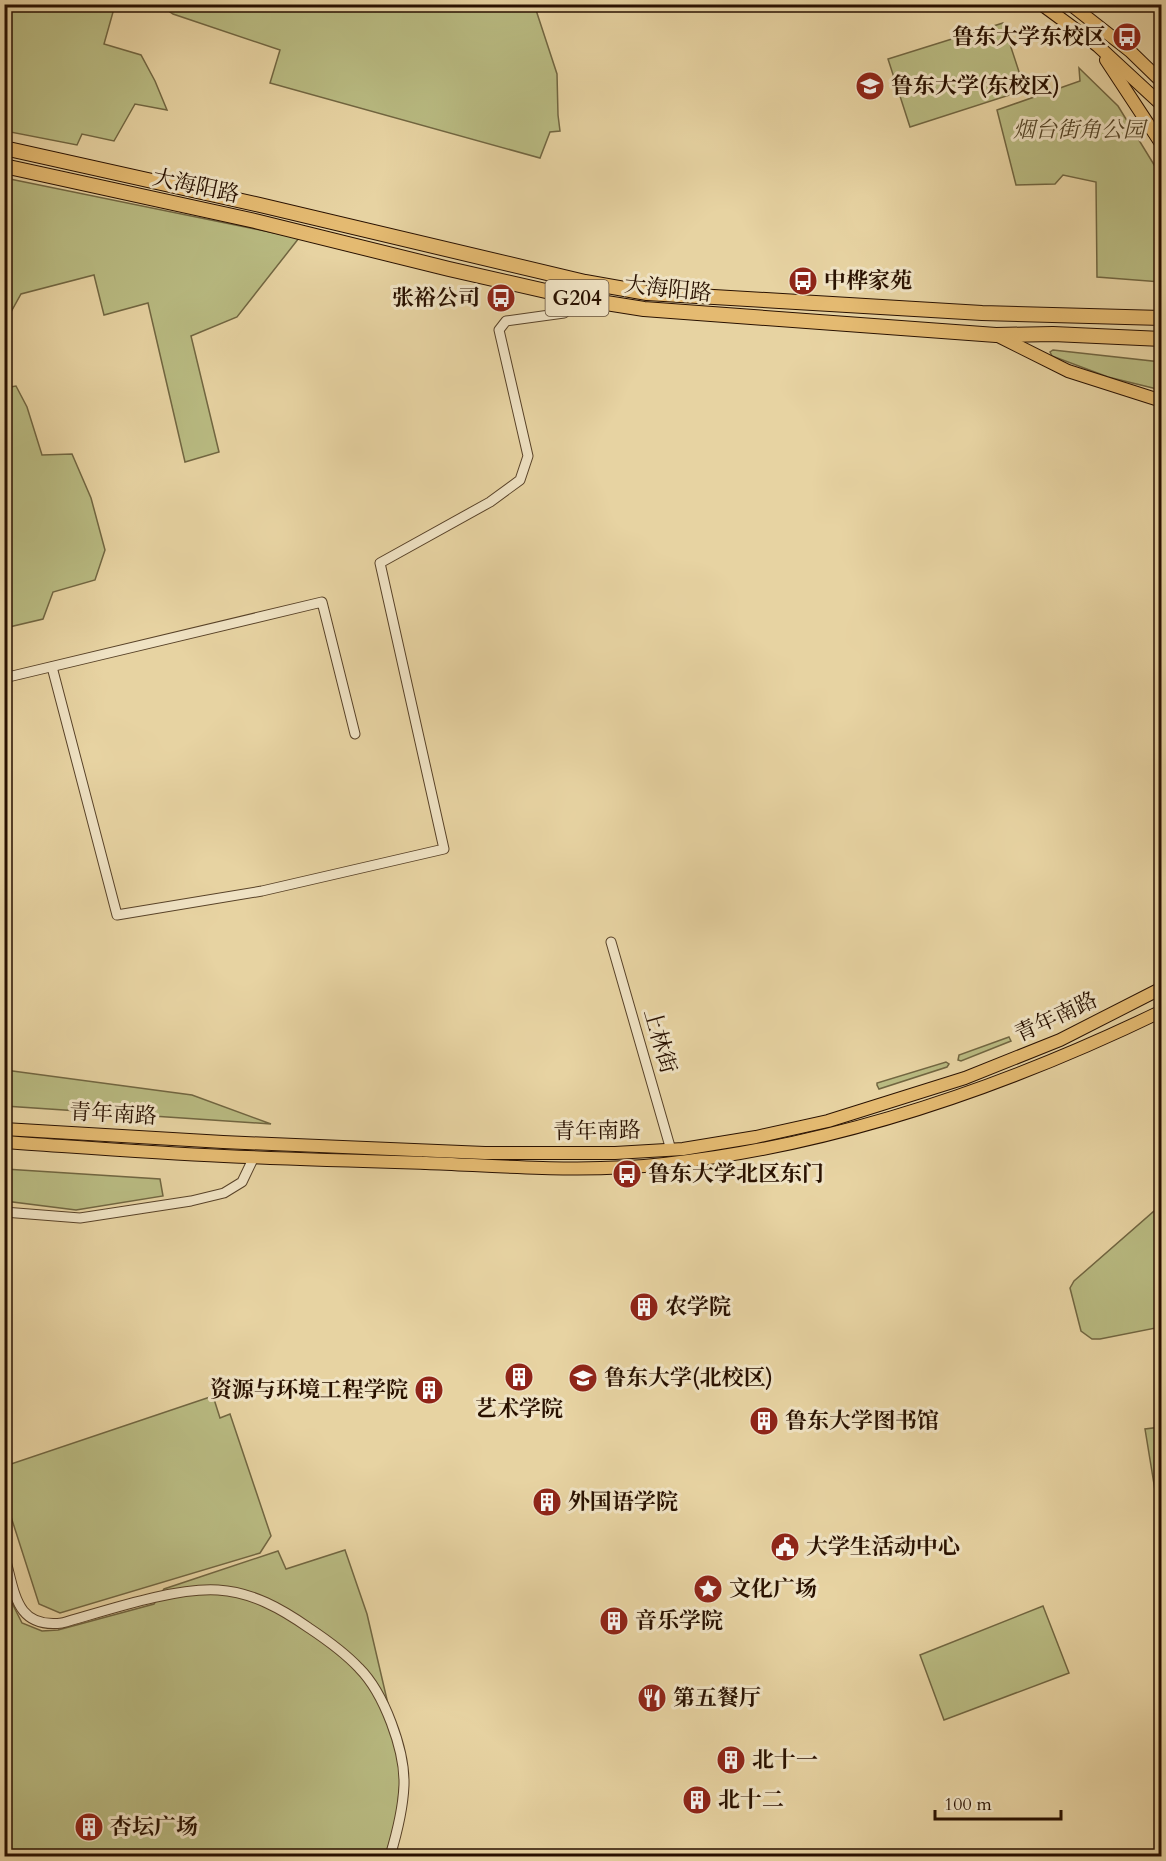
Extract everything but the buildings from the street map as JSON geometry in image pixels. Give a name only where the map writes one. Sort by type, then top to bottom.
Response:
[{"type":"highway","name":"大海阳路","points":[[4,148],[260,205],[585,282],[647,293],[1042,315],[1161,318]]},
{"type":"highway","name":"大海阳路","points":[[4,166],[307,233],[449,269],[581,298],[644,309],[996,335],[1053,334],[1161,339]]},
{"type":"main road","points":[[1041,4],[1098,46],[1161,105]]},
{"type":"main road","points":[[1070,4],[1130,51],[1161,71]]},
{"type":"main road","points":[[1098,46],[1161,145]]},
{"type":"main road","points":[[1130,51],[1161,82]]},
{"type":"main road","points":[[996,335],[1068,371],[1161,401]]},
{"type":"main road","name":"青年南路","points":[[4,1129],[485,1153],[615,1153],[671,1150],[756,1137],[828,1121],[890,1103],[975,1074],[1051,1044],[1161,988]]},
{"type":"main road","name":"青年南路","points":[[4,1142],[254,1157],[571,1168],[631,1167],[684,1162],[831,1135],[894,1117],[1020,1074],[1161,1011]]},
{"type":"street","points":[[52,667],[117,915],[262,891],[444,849],[380,563],[490,502],[520,480],[528,456],[499,330],[506,321],[564,313],[581,298],[585,282]]},
{"type":"street","points":[[4,678],[322,602],[355,734]]},
{"type":"street","name":"上林街","points":[[611,942],[671,1150]]},
{"type":"street","points":[[4,1212],[80,1218],[191,1201],[224,1193],[242,1182],[254,1157]]},
{"type":"street","points":[[4,1554],[24,1614],[35,1622],[62,1623],[155,1598],[216,1590],[244,1594],[272,1605],[335,1646],[361,1669],[382,1702],[402,1758],[404,1784],[401,1818],[390,1857]]},
{"type":"green space","points":[[4,5],[115,5],[104,44],[141,55],[167,110],[135,104],[114,141],[82,134],[77,145],[5,131]]},
{"type":"green space","points":[[160,5],[543,5],[535,7],[557,74],[560,131],[550,132],[540,158],[270,83],[280,50],[173,14]]},
{"type":"green space","points":[[1003,23],[1025,90],[910,127],[888,59]]},
{"type":"green space","name":"烟台街角公园","points":[[1079,68],[1118,106],[1161,176],[1161,282],[1097,277],[1096,182],[1063,175],[1055,184],[1016,185],[997,110],[1080,81]]},
{"type":"green space","points":[[5,178],[299,238],[237,317],[191,336],[219,452],[185,462],[148,303],[104,315],[94,275],[21,294],[6,321],[9,336],[5,338]]},
{"type":"green space","points":[[1053,350],[1161,362],[1161,390],[1108,377],[1052,356],[1050,352]]},
{"type":"green space","points":[[16,386],[27,407],[42,455],[72,454],[91,498],[105,550],[95,580],[53,592],[43,619],[5,628],[4,388]]},
{"type":"green space","points":[[1093,1002],[1095,1007],[1065,1019],[1063,1016],[1063,1014]]},
{"type":"green space","points":[[1009,1037],[1011,1041],[961,1061],[958,1060],[959,1055]]},
{"type":"green space","points":[[946,1062],[949,1064],[947,1067],[879,1089],[877,1085],[877,1083]]},
{"type":"green space","points":[[5,1070],[192,1095],[271,1124],[5,1106]]},
{"type":"green space","points":[[5,1169],[160,1179],[163,1196],[76,1210],[5,1201]]},
{"type":"green space","points":[[1161,1205],[1161,1327],[1092,1339],[1081,1331],[1070,1288],[1074,1281]]},
{"type":"green space","points":[[213,1396],[220,1418],[230,1414],[271,1536],[260,1553],[60,1613],[39,1604],[5,1498],[5,1466]]},
{"type":"green space","points":[[1162,1427],[1161,1527],[1145,1429]]},
{"type":"green space","points":[[345,1550],[367,1614],[402,1764],[396,1822],[385,1856],[5,1856],[4,1577],[12,1603],[22,1623],[42,1631],[58,1630],[154,1604],[164,1589],[278,1551],[286,1569]]},
{"type":"green space","points":[[1043,1606],[1069,1673],[944,1720],[920,1655]]},
{"type":"place","name":"鲁东大学东校区","points":[[1127,37]]},
{"type":"place","name":"鲁东大学(东校区)","points":[[870,86]]},
{"type":"place","name":"中桦家苑","points":[[803,281]]},
{"type":"place","name":"张裕公司","points":[[501,298]]},
{"type":"place","name":"鲁东大学北区东门","points":[[627,1174]]},
{"type":"place","name":"农学院","points":[[644,1307]]},
{"type":"place","name":"艺术学院","points":[[519,1377]]},
{"type":"place","name":"鲁东大学(北校区)","points":[[583,1378]]},
{"type":"place","name":"资源与环境工程学院","points":[[429,1390]]},
{"type":"place","name":"鲁东大学图书馆","points":[[764,1421]]},
{"type":"place","name":"外国语学院","points":[[547,1502]]},
{"type":"place","name":"大学生活动中心","points":[[785,1547]]},
{"type":"place","name":"文化广场","points":[[708,1589]]},
{"type":"place","name":"音乐学院","points":[[614,1621]]},
{"type":"place","name":"第五餐厅","points":[[652,1698]]},
{"type":"place","name":"北十一","points":[[731,1760]]},
{"type":"place","name":"北十二","points":[[697,1800]]},
{"type":"place","name":"杏坛广场","points":[[89,1827]]}]
